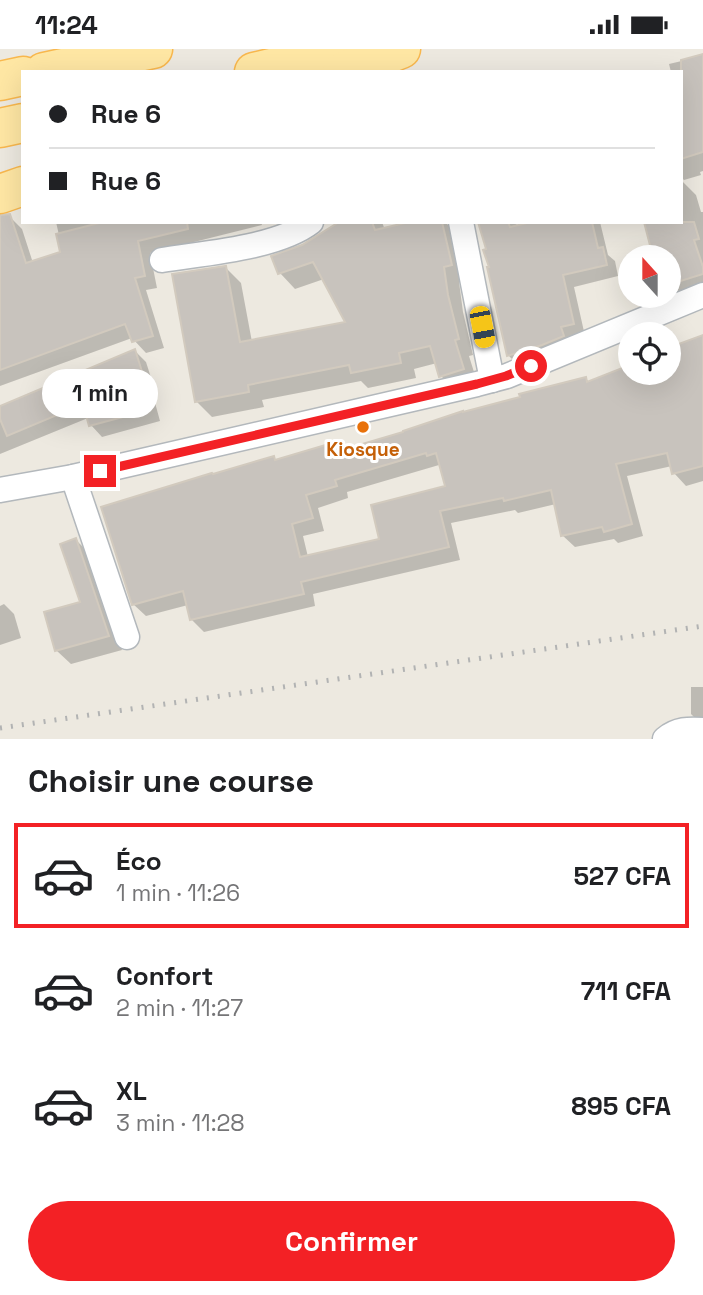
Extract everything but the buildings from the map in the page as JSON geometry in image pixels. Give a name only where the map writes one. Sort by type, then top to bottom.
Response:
[{"type":"main road","points":[[53,70],[153,49]]},
{"type":"main road","points":[[263,70],[352,49]]},
{"type":"main road","points":[[347,70],[401,49]]},
{"type":"main road","points":[[0,81],[21,76]]},
{"type":"main road","points":[[0,128],[21,123]]},
{"type":"main road","points":[[0,194],[21,187]]},
{"type":"street","points":[[162,260],[283,238],[309,224]]},
{"type":"street","points":[[461,224],[492,380]]},
{"type":"street","points":[[0,490],[73,477],[492,380],[703,295]]},
{"type":"street","points":[[73,477],[127,637]]},
{"type":"street","points":[[665,739],[683,730],[703,730]]},
{"type":"railway","points":[[0,728],[703,626]]},
{"type":"place","name":"Kiosque","points":[[363,427]]},
{"type":"route","points":[[100,471],[477,384],[531,366]]}]
